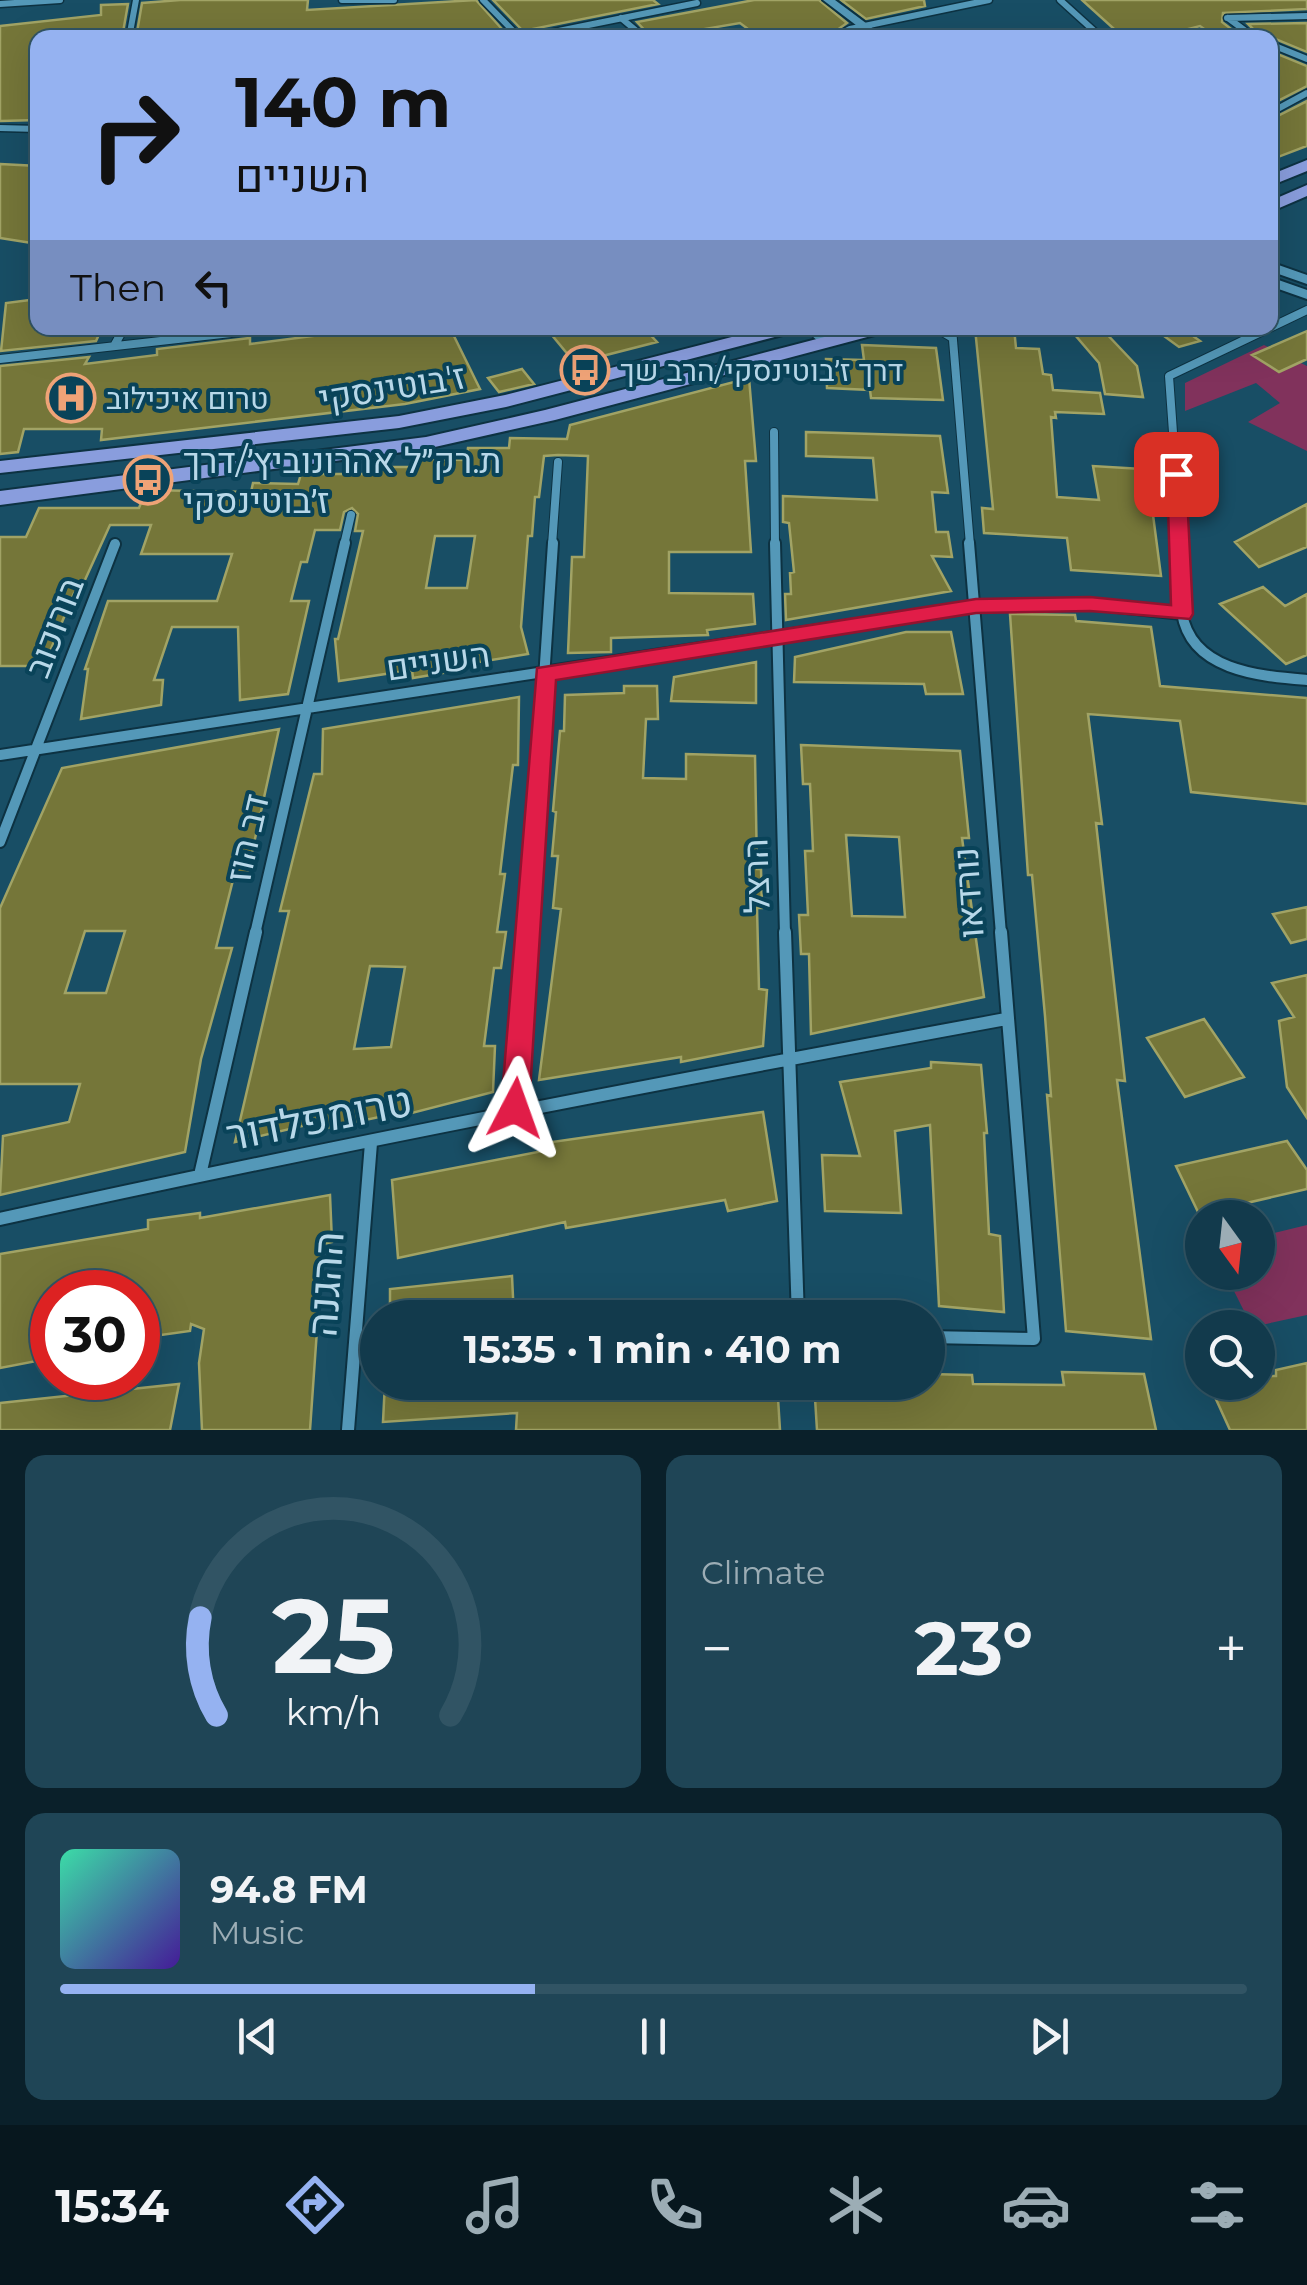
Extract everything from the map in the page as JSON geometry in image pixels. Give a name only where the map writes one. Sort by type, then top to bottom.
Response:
[{"type":"main road","points":[[1278,178],[1307,165]]},
{"type":"main road","points":[[1278,203],[1307,190]]},
{"type":"main road","name":"ז'בוטינסקי","points":[[0,467],[399,422],[506,401],[759,335]]},
{"type":"main road","points":[[0,498],[366,452],[548,416],[852,335]]},
{"type":"street","points":[[0,4],[60,0]]},
{"type":"street","points":[[130,30],[136,0]]},
{"type":"street","points":[[342,0],[394,0]]},
{"type":"street","points":[[484,0],[514,30]]},
{"type":"street","points":[[828,0],[870,30]]},
{"type":"street","points":[[950,0],[958,7]]},
{"type":"street","points":[[854,30],[989,0]]},
{"type":"street","points":[[1060,0],[1093,30]]},
{"type":"street","points":[[562,30],[697,3]]},
{"type":"street","points":[[1244,30],[1227,18],[1307,16]]},
{"type":"street","points":[[621,18],[635,30]]},
{"type":"street","points":[[1278,47],[1307,59]]},
{"type":"street","points":[[1278,109],[1307,94]]},
{"type":"street","points":[[0,128],[30,129]]},
{"type":"street","points":[[1278,269],[1307,280]]},
{"type":"street","points":[[1278,285],[1307,295]]},
{"type":"street","points":[[1278,324],[1307,310]]},
{"type":"street","points":[[114,346],[120,335]]},
{"type":"street","points":[[0,358],[213,335]]},
{"type":"street","points":[[817,335],[825,342]]},
{"type":"street","name":"נורדאו","points":[[945,1338],[1034,1339],[951,335]]},
{"type":"street","points":[[1255,335],[1169,376],[1181,540],[1182,614],[1189,636],[1206,654],[1266,677],[1307,680]]},
{"type":"street","name":"הרצל","points":[[774,432],[775,635],[797,1300]]},
{"type":"street","points":[[515,1108],[558,462]]},
{"type":"street","name":"דב הוז","points":[[200,1175],[351,515]]},
{"type":"street","name":"בורוכוב","points":[[0,842],[116,544]]},
{"type":"street","name":"השניים","points":[[0,755],[976,606],[1090,604],[1182,614]]},
{"type":"street","name":"טרומפלדור","points":[[0,1219],[371,1143],[515,1108],[1006,1019]]},
{"type":"street","name":"ההגנה","points":[[348,1430],[371,1143]]},
{"type":"shaded area","points":[[1264,345],[1307,366],[1307,451],[1248,422],[1280,403],[1256,383],[1185,411],[1185,383]]},
{"type":"shaded area","points":[[1307,1225],[1307,1315],[1275,1322],[1275,1310],[1244,1310],[1234,1290],[1275,1290],[1275,1233]]},
{"type":"building","points":[[308,0],[307,10],[476,0],[503,30],[137,30],[142,3]]},
{"type":"building","points":[[493,0],[653,0],[658,4],[528,30],[522,30]]},
{"type":"building","points":[[754,0],[819,0],[847,23],[837,30],[749,30],[740,23],[699,30],[644,30],[637,22]]},
{"type":"building","points":[[841,0],[924,0],[925,6],[866,19]]},
{"type":"building","points":[[1082,0],[1307,0],[1307,9],[1223,13],[1222,22],[1232,30],[1206,30],[1200,26],[1184,30],[1115,30]]},
{"type":"building","points":[[128,4],[123,30],[30,30],[30,120],[0,121],[0,26],[101,15],[101,5]]},
{"type":"building","points":[[1307,23],[1307,52],[1278,40],[1278,30],[1254,30],[1248,24]]},
{"type":"building","points":[[1278,54],[1307,66],[1307,86],[1278,101]]},
{"type":"building","points":[[1307,101],[1307,146],[1278,157],[1278,116]]},
{"type":"building","points":[[0,164],[30,166],[30,243],[0,238]]},
{"type":"building","points":[[30,300],[30,335],[99,335],[96,341],[1,351],[6,303]]},
{"type":"building","points":[[1307,331],[1307,359],[1279,372],[1252,355]]},
{"type":"building","points":[[320,335],[453,335],[480,389],[405,404],[101,440],[102,429],[24,429],[18,452],[0,454],[0,366],[89,357],[85,364],[157,355],[157,349],[250,338],[250,344]]},
{"type":"building","points":[[552,335],[650,335],[657,342],[575,363]]},
{"type":"building","points":[[976,335],[1015,335],[1016,348],[1039,349],[1043,374],[1051,375],[1053,390],[1100,393],[1104,414],[1055,412],[1056,418],[1051,417],[1057,497],[1099,500],[1093,466],[1159,470],[1164,493],[1150,492],[1161,576],[1071,570],[1067,538],[984,533],[982,508],[993,509]]},
{"type":"building","points":[[1075,335],[1108,335],[1137,366],[1143,397],[1105,394],[1099,363]]},
{"type":"building","points":[[1163,335],[1192,335],[1200,341],[1179,347]]},
{"type":"building","points":[[862,345],[936,348],[943,400],[871,398],[870,390],[827,388],[826,359],[864,360]]},
{"type":"building","points":[[522,369],[534,384],[499,392],[488,378]]},
{"type":"building","points":[[749,378],[756,461],[745,461],[751,552],[669,552],[669,593],[753,594],[755,624],[707,630],[708,635],[611,638],[611,652],[568,653],[572,557],[584,557],[588,456],[558,455],[544,456],[532,536],[528,536],[521,627],[528,654],[454,666],[455,671],[413,678],[412,670],[339,681],[335,639],[363,531],[355,531],[358,514],[352,508],[344,512],[340,530],[315,530],[307,562],[301,562],[291,601],[309,601],[288,694],[240,700],[238,627],[172,627],[154,680],[163,680],[161,705],[81,719],[85,669],[108,601],[217,601],[232,554],[141,554],[151,525],[110,525],[79,593],[74,593],[44,666],[0,666],[0,537],[26,537],[39,508],[139,508],[146,490],[251,492],[253,483],[298,484],[301,474],[378,474],[380,467],[417,467],[418,459],[466,460],[468,448],[509,448],[510,438],[567,439],[570,425]],"holes":[[[435,536],[475,536],[467,588],[426,588]]]},
{"type":"building","points":[[806,432],[940,436],[948,493],[932,492],[936,532],[948,532],[952,557],[932,556],[951,591],[786,620],[785,594],[791,594],[790,573],[794,572],[789,523],[783,522],[783,496],[877,500],[873,458],[806,456]]},
{"type":"building","points":[[1307,504],[1307,547],[1259,567],[1235,542]]},
{"type":"building","points":[[1263,587],[1285,606],[1307,594],[1307,655],[1286,664],[1220,604]]},
{"type":"building","points":[[1010,614],[1075,615],[1076,621],[1151,627],[1160,686],[1307,698],[1307,804],[1191,792],[1180,721],[1088,714],[1125,1081],[1117,1080],[1151,1339],[1066,1331],[1047,1095],[1051,1096],[1045,1016],[1032,875],[1028,875]]},
{"type":"building","points":[[906,632],[951,632],[963,694],[926,694],[924,684],[794,682],[795,657]]},
{"type":"building","points":[[756,662],[756,703],[671,701],[674,677]]},
{"type":"building","points":[[624,686],[657,686],[658,719],[646,719],[643,778],[686,779],[686,754],[755,756],[757,869],[761,869],[762,908],[757,908],[759,989],[767,990],[763,1046],[681,1062],[681,1057],[539,1080],[561,909],[553,908],[558,856],[552,856],[565,695],[624,693]]},
{"type":"building","points":[[519,697],[518,765],[513,765],[500,874],[505,874],[497,932],[506,932],[501,968],[494,968],[484,1046],[495,1046],[493,1092],[412,1113],[323,1129],[323,1121],[235,1142],[289,911],[280,911],[314,774],[322,774],[323,729]],"holes":[[[370,966],[405,967],[391,1047],[354,1049]]]},
{"type":"building","points":[[279,729],[246,880],[233,880],[216,948],[232,948],[201,1059],[185,1152],[0,1195],[3,1136],[69,1122],[80,1084],[0,1084],[0,908],[62,768]],"holes":[[[85,931],[125,931],[106,993],[65,993]]]},
{"type":"building","points":[[801,745],[960,751],[969,838],[962,838],[984,997],[811,1034],[809,954],[801,954],[799,915],[808,915],[805,851],[813,851],[810,784],[803,784]],"holes":[[[846,835],[899,837],[905,917],[852,916]]]},
{"type":"building","points":[[1307,907],[1307,939],[1291,943],[1273,914]]},
{"type":"building","points":[[1307,975],[1307,1118],[1287,1087],[1279,1021],[1294,1017],[1272,983]]},
{"type":"building","points":[[1204,1019],[1244,1077],[1185,1097],[1147,1038]]},
{"type":"building","points":[[931,1062],[981,1065],[989,1234],[1000,1236],[1004,1312],[945,1307],[945,1300],[939,1300],[930,1125],[895,1131],[901,1213],[825,1211],[822,1155],[860,1156],[840,1082],[931,1068]]},
{"type":"building","points":[[763,1112],[777,1201],[728,1211],[725,1200],[566,1228],[565,1222],[398,1258],[392,1180],[553,1149],[552,1142]]},
{"type":"building","points":[[1287,1141],[1307,1170],[1307,1189],[1259,1200],[1192,1200],[1176,1166]]},
{"type":"building","points":[[330,1195],[332,1242],[323,1244],[310,1430],[202,1430],[199,1363],[204,1329],[191,1324],[190,1331],[160,1335],[160,1270],[30,1270],[30,1362],[0,1368],[0,1254],[148,1229],[148,1220],[200,1213],[200,1218]]},
{"type":"building","points":[[512,1276],[513,1300],[390,1300],[390,1289]]},
{"type":"building","points":[[1307,1363],[1307,1430],[1230,1430],[1216,1400],[1275,1400],[1276,1370]]},
{"type":"building","points":[[1062,1372],[1144,1374],[1156,1430],[817,1430],[815,1400],[945,1400],[945,1374],[972,1375],[973,1384],[1064,1385]]},
{"type":"building","points":[[179,1384],[170,1430],[0,1430],[0,1403],[160,1400],[160,1386]]},
{"type":"building","points":[[384,1400],[778,1400],[780,1430],[516,1430],[517,1413],[383,1422]]},
{"type":"place","name":"דרך ז׳בוטינסקי/הרב שך","points":[[585,370]]},
{"type":"place","name":"טרום איכילוב","points":[[71,398]]},
{"type":"place","name":"ת.רק״ל אהרונוביץ׳/דרך ז׳בוטינסקי","points":[[148,480]]},
{"type":"route","points":[[515,1108],[545,674],[976,606],[1090,604],[1182,614],[1176,474]]}]
